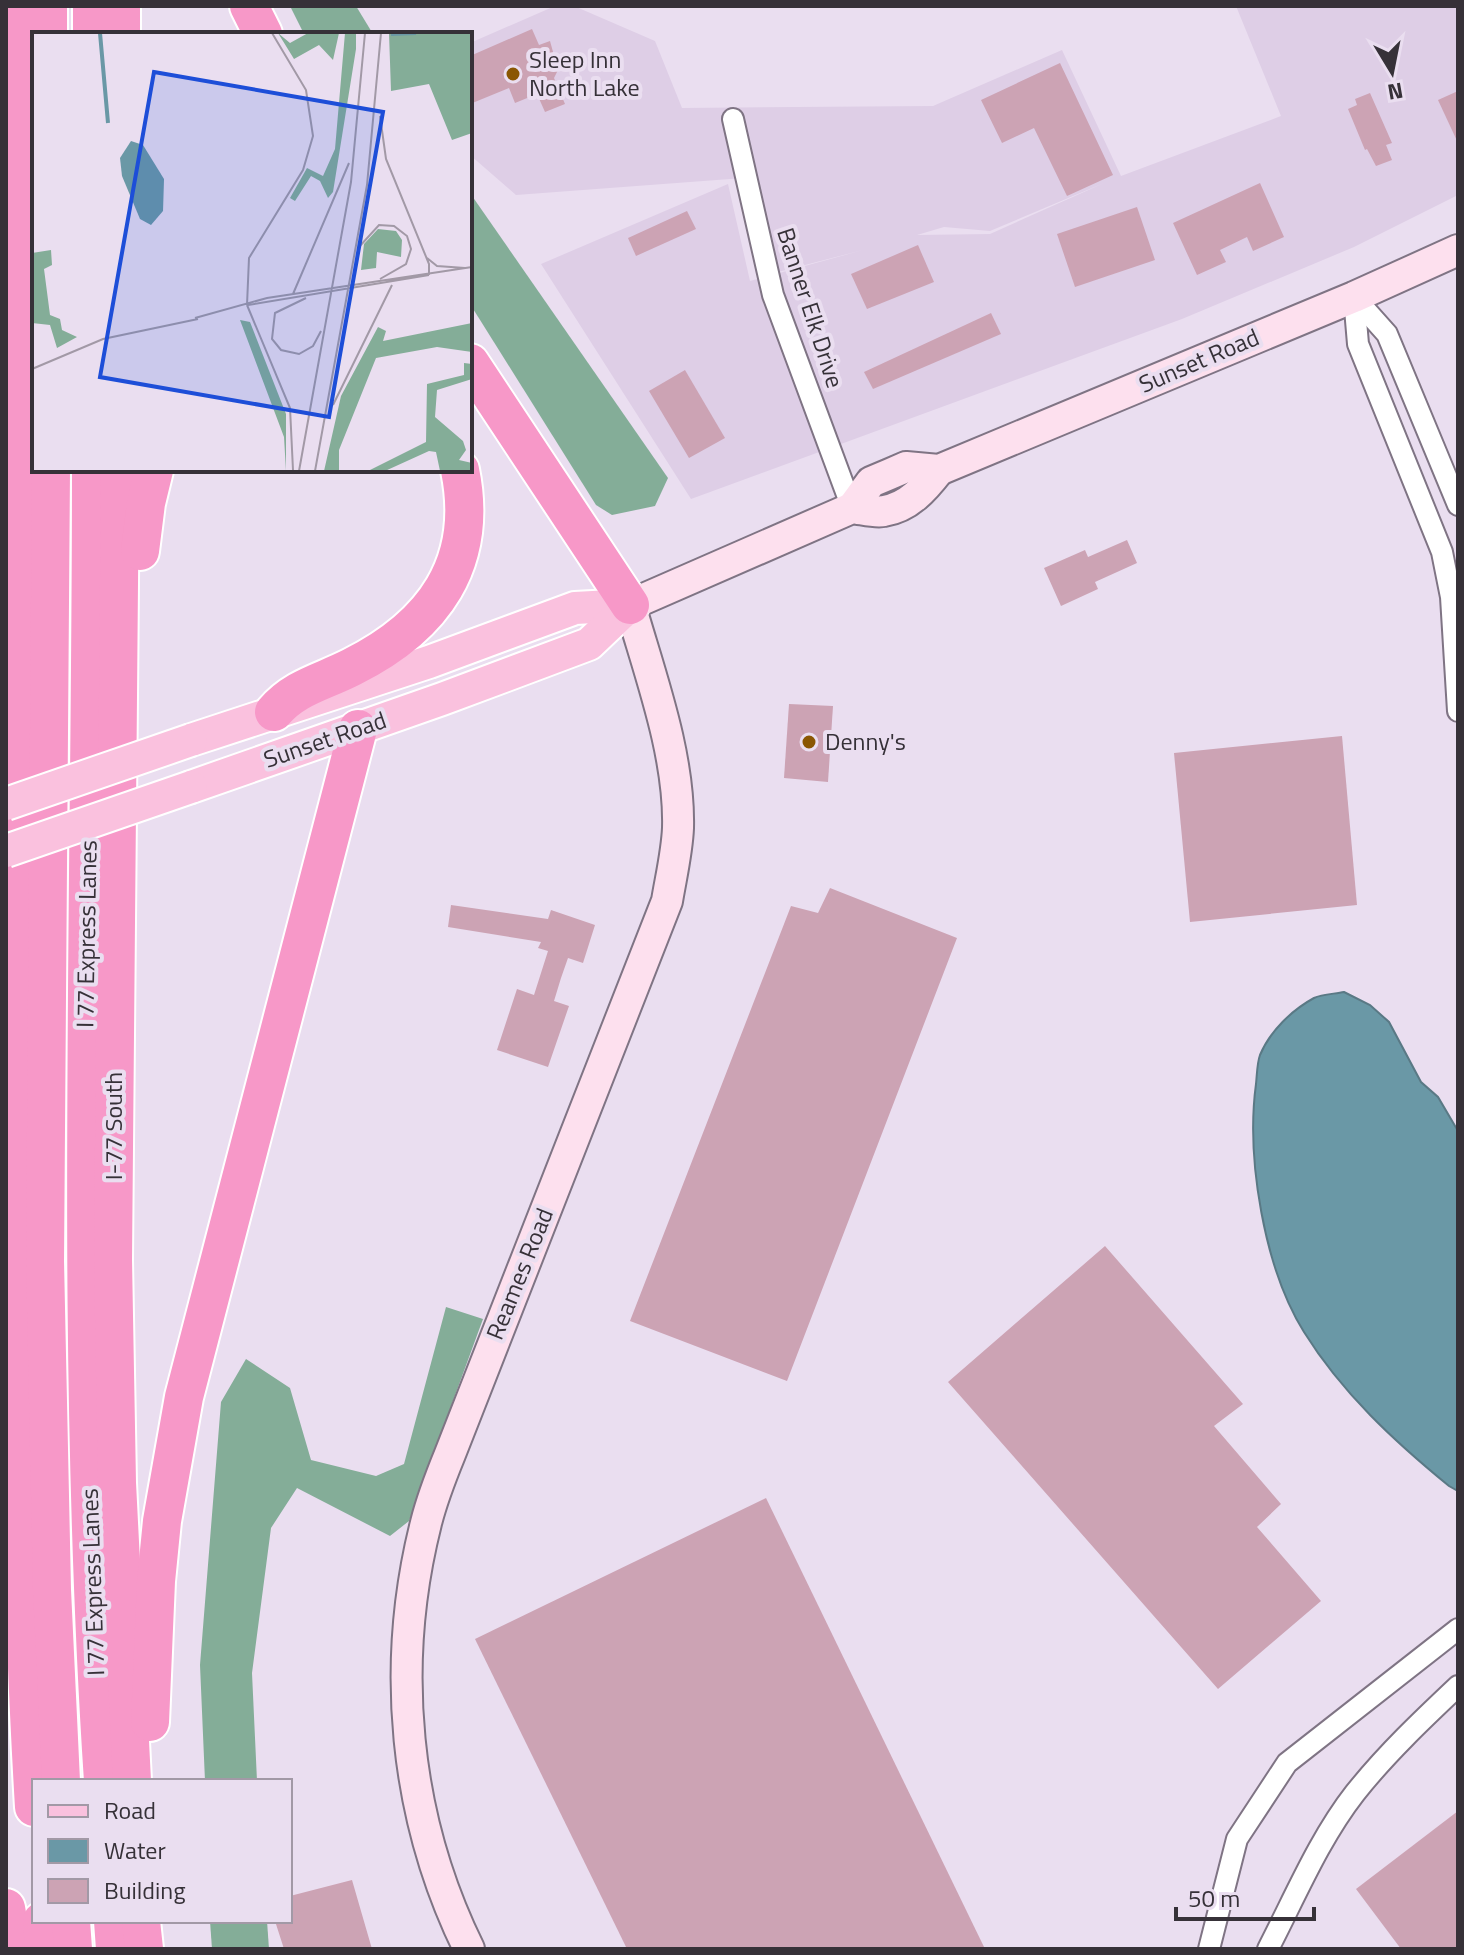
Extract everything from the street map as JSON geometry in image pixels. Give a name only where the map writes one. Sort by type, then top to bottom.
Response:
[{"type":"highway","points":[[20,6],[23,524],[17,1261],[20,1486],[33,1779]]},
{"type":"highway","points":[[48,6],[48,32]]},
{"type":"highway","points":[[92,6],[92,32]]},
{"type":"highway","points":[[121,6],[121,32]]},
{"type":"highway","points":[[249,6],[262,32]]},
{"type":"highway","points":[[472,366],[630,605]]},
{"type":"highway","name":"I 77 Express Lanes","points":[[51,472],[45,1261],[51,1560],[61,1779]]},
{"type":"highway","name":"I 77 Express Lanes","points":[[91,472],[84,1260],[90,1513],[103,1779]]},
{"type":"highway","name":"I-77 South","points":[[120,472],[116,656],[115,1370],[121,1587],[132,1779]]},
{"type":"highway","points":[[116,656],[139,610],[140,549],[154,472]]},
{"type":"highway","points":[[274,712],[288,696],[378,653],[413,625],[438,599],[454,569],[463,536],[465,503],[460,472]]},
{"type":"highway","points":[[147,1779],[156,1581],[162,1521],[184,1397],[358,729]]},
{"type":"highway","points":[[6,1072],[18,1029]]},
{"type":"highway","points":[[6,1908],[13,1949]]},
{"type":"highway","points":[[42,1923],[44,1949]]},
{"type":"highway","points":[[71,1923],[73,1949]]},
{"type":"highway","points":[[113,1923],[115,1949]]},
{"type":"highway","points":[[141,1923],[144,1949]]},
{"type":"main road","name":"Sunset Road","points":[[6,851],[358,729],[589,644],[630,605],[852,508],[871,482],[906,467],[939,470],[1354,297],[1458,250]]},
{"type":"main road","name":"Sunset Road","points":[[6,804],[429,662],[575,608],[630,605]]},
{"type":"main road","name":"Reames Road","points":[[469,1949],[437,1871],[416,1791],[405,1679],[415,1574],[431,1504],[667,901],[678,829],[678,801],[664,725],[630,605]]},
{"type":"street","name":"Banner Elk Drive","points":[[733,119],[773,295],[852,508]]},
{"type":"street","points":[[1354,297],[1387,334],[1458,505]]},
{"type":"street","points":[[1354,297],[1358,344],[1442,552],[1451,597],[1458,711]]},
{"type":"street","points":[[1209,1949],[1237,1839],[1287,1763],[1458,1629]]},
{"type":"street","points":[[1268,1949],[1318,1850],[1354,1793],[1458,1686]]},
{"type":"shaded area","points":[[555,6],[574,6],[655,41],[682,108],[933,106],[1062,50],[1121,176],[1281,116],[1236,6],[1458,6],[1458,195],[1354,247],[1182,319],[691,499],[541,264],[728,184],[750,281],[863,250],[778,272],[757,177],[516,195],[472,157],[472,42]],"holes":[[[1104,183],[990,234],[917,235],[944,227],[990,231]]]},
{"type":"green space","points":[[290,6],[356,6],[372,32],[303,32]]},
{"type":"green space","points":[[472,196],[668,478],[655,506],[612,515],[596,505],[472,307]]},
{"type":"green space","points":[[446,1307],[483,1319],[409,1521],[390,1536],[297,1488],[271,1528],[252,1673],[257,1779],[205,1779],[200,1665],[221,1402],[246,1359],[290,1388],[311,1460],[376,1476],[404,1464]]},
{"type":"green space","points":[[210,1923],[267,1923],[269,1949],[212,1949]]},
{"type":"water","points":[[1344,992],[1370,1005],[1389,1022],[1421,1082],[1438,1097],[1458,1131],[1458,1491],[1389,1434],[1352,1396],[1319,1354],[1290,1306],[1278,1277],[1261,1212],[1254,1145],[1259,1058],[1282,1022],[1298,1009],[1317,997]]},
{"type":"building","name":"Sleep Inn North Lake","points":[[532,29],[539,45],[550,41],[558,70],[554,78],[565,104],[545,112],[537,94],[515,103],[509,88],[472,103],[472,55]]},
{"type":"building","points":[[1060,63],[1113,175],[1067,196],[1034,128],[1002,143],[981,100]]},
{"type":"building","points":[[1458,91],[1458,143],[1438,100]]},
{"type":"building","points":[[1370,93],[1392,143],[1386,145],[1392,160],[1376,166],[1365,150],[1348,109],[1357,105],[1355,99]]},
{"type":"building","points":[[1260,183],[1284,237],[1253,251],[1247,237],[1220,250],[1226,262],[1197,275],[1173,223]]},
{"type":"building","points":[[1137,207],[1155,260],[1075,287],[1057,234]]},
{"type":"building","points":[[687,211],[696,229],[636,256],[628,238]]},
{"type":"building","points":[[918,245],[934,282],[867,309],[851,274]]},
{"type":"building","points":[[991,313],[1001,334],[873,389],[864,372]]},
{"type":"building","points":[[685,370],[725,438],[689,458],[649,391]]},
{"type":"building","points":[[1127,540],[1137,563],[1095,582],[1098,589],[1061,606],[1044,568],[1085,550],[1088,557]]},
{"type":"building","name":"Denny's","points":[[789,704],[833,706],[828,782],[784,778]]},
{"type":"building","points":[[1342,736],[1357,905],[1190,922],[1174,753]]},
{"type":"building","points":[[830,888],[957,938],[787,1381],[630,1321],[791,906],[818,913]]},
{"type":"building","points":[[451,905],[548,919],[551,910],[595,925],[583,963],[568,958],[561,978],[554,1001],[569,1006],[548,1067],[497,1050],[517,989],[534,995],[548,951],[538,948],[541,942],[448,927]]},
{"type":"building","points":[[1105,1246],[1243,1404],[1214,1426],[1281,1504],[1257,1527],[1321,1601],[1218,1689],[948,1382]]},
{"type":"building","points":[[766,1498],[985,1949],[627,1949],[475,1639]]},
{"type":"building","points":[[1458,1811],[1458,1949],[1401,1949],[1356,1889]]},
{"type":"building","points":[[352,1880],[372,1949],[284,1949],[276,1923],[292,1923],[292,1895]]},
{"type":"place","name":"Sleep Inn North Lake","points":[[513,74]]},
{"type":"place","name":"Denny's","points":[[809,742]]}]
